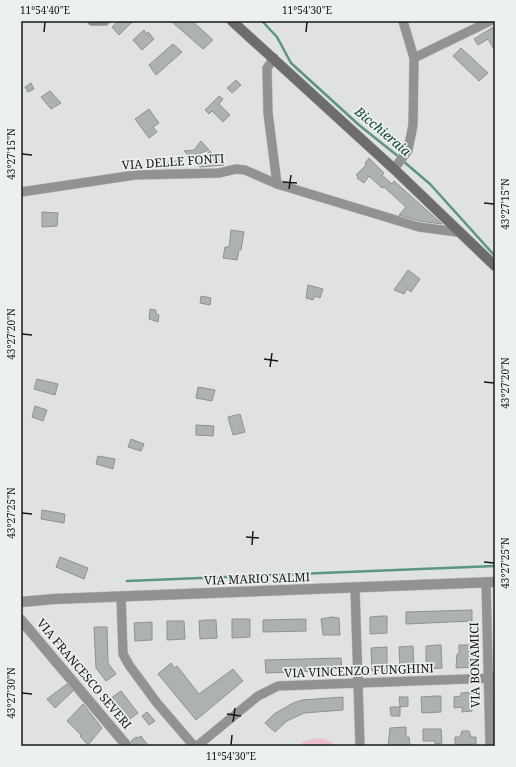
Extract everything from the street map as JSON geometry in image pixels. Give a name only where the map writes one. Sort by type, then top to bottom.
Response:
[{"type":"main road","points":[[232,21],[396,167],[457,232],[495,266]]},
{"type":"street","points":[[92,21],[105,21]]},
{"type":"street","points":[[396,167],[407,152],[413,125],[414,58],[403,21]]},
{"type":"street","points":[[414,58],[490,21]]},
{"type":"street","points":[[274,58],[268,68],[268,113],[276,184]]},
{"type":"street","name":"VIA DELLE FONTI","points":[[21,192],[135,175],[218,172],[236,169],[245,170],[276,184],[419,227],[457,232]]},
{"type":"street","name":"VIA MARIO SALMI","points":[[21,602],[121,596],[490,582]]},
{"type":"street","name":"VIA BONAMICI","points":[[490,582],[491,743]]},
{"type":"street","points":[[355,588],[360,746]]},
{"type":"street","points":[[121,596],[123,654],[128,665],[157,703],[195,746]]},
{"type":"street","name":"VIA FRANCESCO SEVERI","points":[[21,620],[127,746]]},
{"type":"street","name":"VIA VINCENZO FUNGHINI","points":[[195,746],[258,696],[271,688],[278,686],[491,679]]},
{"type":"shaded area","points":[[316,738],[325,739],[338,746],[299,746],[305,741]]},
{"type":"building","points":[[118,21],[133,21],[119,35],[112,27]]},
{"type":"building","points":[[171,21],[192,21],[212,39],[212,41],[203,49]]},
{"type":"building","points":[[495,26],[495,51],[488,39],[478,45],[474,39]]},
{"type":"building","points":[[144,30],[146,34],[148,32],[154,39],[142,50],[133,40]]},
{"type":"building","points":[[173,44],[182,52],[156,75],[149,65]]},
{"type":"building","points":[[461,48],[488,73],[479,81],[453,56]]},
{"type":"building","points":[[236,80],[241,85],[232,93],[227,88]]},
{"type":"building","points":[[31,83],[34,89],[28,92],[25,87]]},
{"type":"building","points":[[50,91],[61,103],[51,109],[41,97]]},
{"type":"building","points":[[219,96],[223,99],[219,104],[230,115],[223,122],[212,111],[209,114],[205,110]]},
{"type":"building","points":[[149,109],[159,123],[153,127],[157,132],[149,138],[135,119]]},
{"type":"building","points":[[201,141],[209,150],[190,157],[184,151],[194,150]]},
{"type":"building","points":[[210,151],[224,165],[200,167],[197,164]]},
{"type":"building","points":[[369,158],[384,173],[382,175],[392,184],[394,181],[442,224],[420,221],[399,215],[406,207],[384,187],[382,188],[369,176],[364,183],[357,178],[358,176],[356,175],[366,165],[365,163]]},
{"type":"building","points":[[183,160],[184,166],[165,168],[164,163]]},
{"type":"building","points":[[42,212],[58,213],[57,226],[42,227]]},
{"type":"building","points":[[231,230],[244,232],[241,250],[239,250],[237,260],[223,258],[225,247],[229,247]]},
{"type":"building","points":[[408,270],[420,279],[411,292],[407,289],[404,294],[394,290]]},
{"type":"building","points":[[308,285],[323,289],[320,298],[315,296],[313,300],[306,298]]},
{"type":"building","points":[[201,296],[211,298],[210,305],[200,303]]},
{"type":"building","points":[[150,309],[156,310],[156,314],[159,315],[158,322],[149,319]]},
{"type":"building","points":[[37,379],[58,384],[55,395],[34,389]]},
{"type":"building","points":[[198,387],[215,390],[212,401],[196,398]]},
{"type":"building","points":[[35,406],[47,410],[43,421],[32,417]]},
{"type":"building","points":[[240,414],[245,432],[233,435],[228,417]]},
{"type":"building","points":[[196,425],[214,426],[213,436],[196,435]]},
{"type":"building","points":[[131,439],[144,444],[141,451],[128,447]]},
{"type":"building","points":[[98,456],[115,459],[113,469],[96,464]]},
{"type":"building","points":[[42,510],[65,514],[64,523],[41,519]]},
{"type":"building","points":[[60,557],[88,568],[84,579],[56,567]]},
{"type":"building","points":[[472,610],[472,621],[406,624],[406,612]]},
{"type":"building","points":[[387,616],[387,633],[370,634],[370,617]]},
{"type":"building","points":[[332,617],[339,618],[340,635],[323,635],[321,619]]},
{"type":"building","points":[[232,619],[250,619],[250,637],[232,638]]},
{"type":"building","points":[[306,619],[306,631],[263,632],[263,620]]},
{"type":"building","points":[[216,620],[217,638],[200,639],[199,621]]},
{"type":"building","points":[[167,621],[184,621],[185,639],[167,640]]},
{"type":"building","points":[[152,622],[152,640],[135,641],[134,623]]},
{"type":"building","points":[[94,627],[107,627],[108,663],[116,674],[106,681],[96,668]]},
{"type":"building","points":[[441,645],[442,668],[426,669],[426,646]]},
{"type":"building","points":[[459,645],[470,645],[474,667],[456,668]]},
{"type":"building","points":[[413,646],[414,669],[400,669],[399,647]]},
{"type":"building","points":[[387,647],[387,671],[372,671],[371,648]]},
{"type":"building","points":[[341,658],[342,670],[266,673],[265,660]]},
{"type":"building","points":[[171,663],[174,668],[177,666],[199,694],[233,669],[243,681],[196,720],[158,674]]},
{"type":"building","points":[[67,684],[73,691],[55,708],[47,699]]},
{"type":"building","points":[[121,691],[138,713],[126,722],[108,700]]},
{"type":"building","points":[[471,692],[472,711],[462,712],[462,707],[454,708],[454,697],[461,696],[461,693]]},
{"type":"building","points":[[441,696],[441,712],[422,713],[421,697]]},
{"type":"building","points":[[343,697],[343,710],[304,713],[287,721],[275,732],[265,723],[274,714],[293,703],[302,700]]},
{"type":"building","points":[[399,697],[408,697],[408,706],[400,707]]},
{"type":"building","points":[[83,704],[102,728],[88,745],[80,736],[81,735],[67,721]]},
{"type":"building","points":[[390,707],[400,707],[400,716],[391,716]]},
{"type":"building","points":[[147,712],[155,721],[149,725],[142,716]]},
{"type":"building","points":[[406,727],[406,737],[409,737],[410,746],[388,746],[390,728]]},
{"type":"building","points":[[423,729],[441,729],[442,743],[435,744],[435,741],[423,741]]},
{"type":"building","points":[[462,731],[469,731],[471,737],[476,737],[476,744],[455,745],[455,737],[460,737]]},
{"type":"building","points":[[141,736],[149,746],[135,746],[131,741],[136,737],[138,738]]},
{"type":"waterway","name":"Bicchieraia","points":[[262,21],[277,37],[291,63],[359,125],[399,157]]},
{"type":"waterway","name":"Bicchieraia","points":[[403,161],[430,184],[495,256]]},
{"type":"waterway","points":[[127,581],[495,566]]}]
